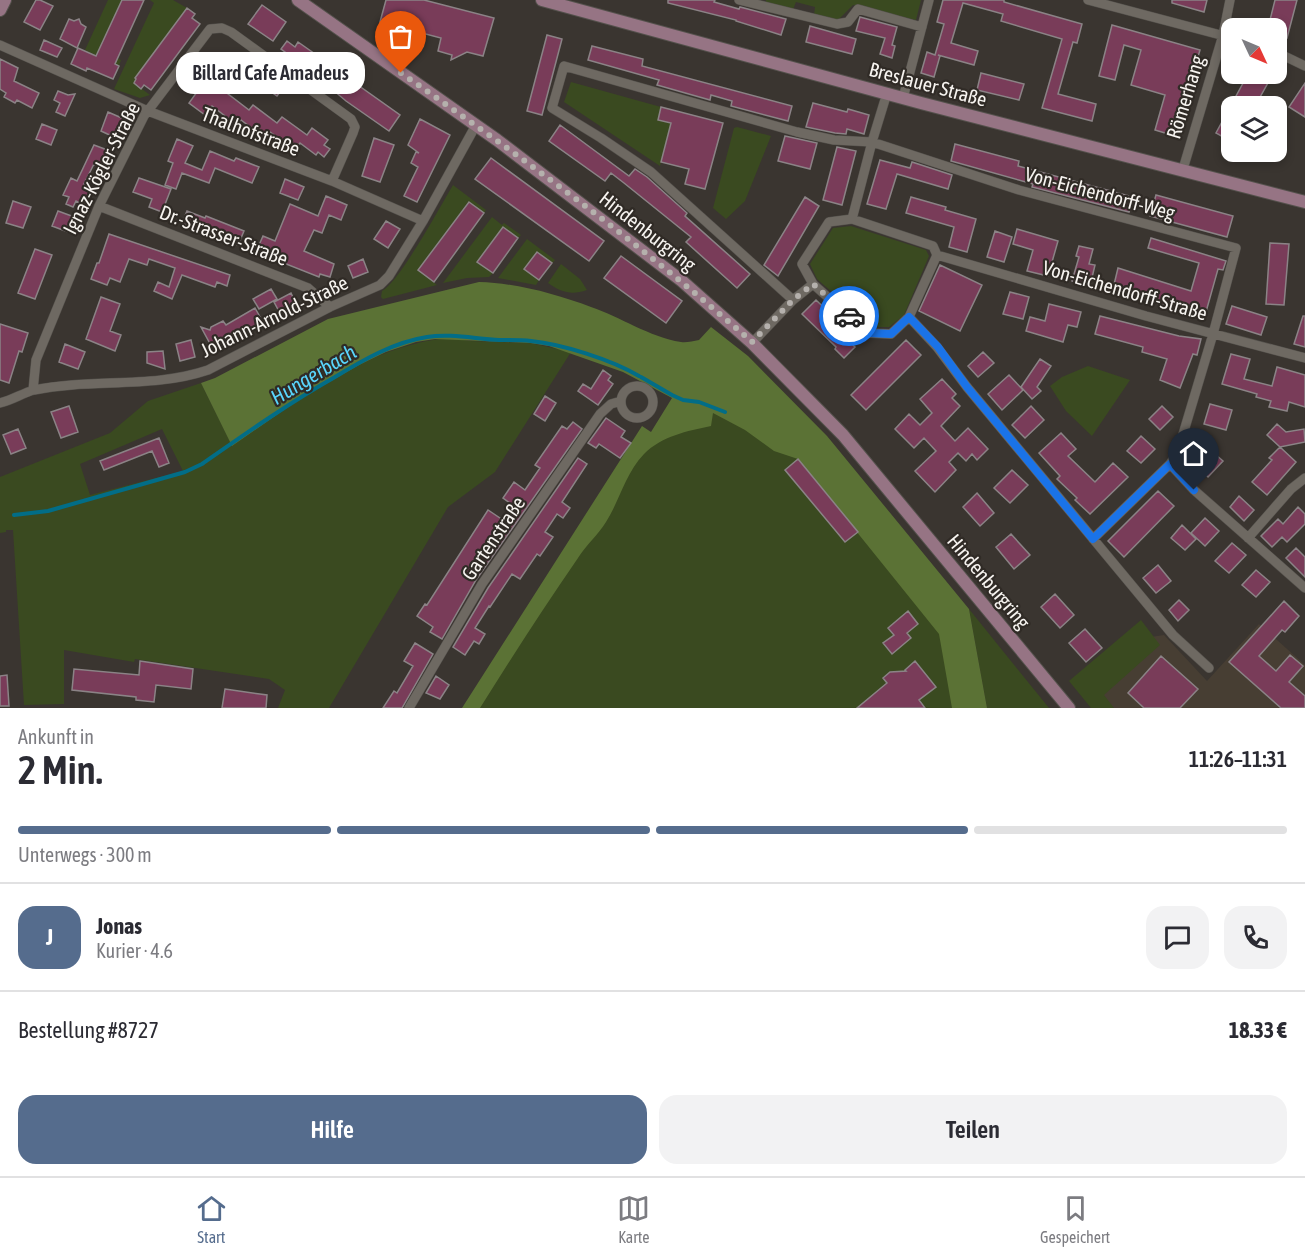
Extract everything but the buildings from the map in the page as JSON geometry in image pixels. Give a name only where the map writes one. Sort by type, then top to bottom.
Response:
[{"type":"main road","points":[[0,10],[5,0]]},
{"type":"main road","name":"Hindenburgring","points":[[298,0],[476,125],[682,281],[752,342],[843,435],[1070,708]]},
{"type":"main road","name":"Breslauer Straße","points":[[542,0],[903,98],[1305,202]]},
{"type":"street","points":[[739,0],[837,24],[848,22],[858,9],[922,27]]},
{"type":"street","points":[[903,98],[929,0]]},
{"type":"street","points":[[1088,0],[1221,34]]},
{"type":"street","name":"Römerhang","points":[[1228,18],[1230,0]]},
{"type":"street","name":"Ignaz-Kögler-Straße","points":[[33,390],[36,360],[99,206],[148,111],[206,32],[216,28],[227,30],[351,120],[355,127],[332,181]]},
{"type":"street","name":"Thalhofstraße","points":[[0,45],[148,111],[332,181],[423,221]]},
{"type":"street","name":"Römerhang","points":[[1182,169],[1221,54]]},
{"type":"street","points":[[1287,57],[1305,66]]},
{"type":"street","points":[[793,300],[651,172],[552,108],[564,66],[796,132],[834,140],[872,142]]},
{"type":"street","points":[[852,219],[887,93]]},
{"type":"street","name":"Johann-Arnold-Straße","points":[[0,403],[33,390],[187,377],[208,370],[330,307],[380,285],[389,276],[423,221],[476,125]]},
{"type":"street","name":"Von-Eichendorff-Weg","points":[[872,142],[1019,190],[1236,248],[1214,334]]},
{"type":"street","name":"Dr.-Strasser-Straße","points":[[99,206],[302,285],[318,294],[330,307]]},
{"type":"street","points":[[852,219],[933,246],[937,255],[909,317],[891,334],[868,333],[813,284],[802,264],[829,222],[852,219]]},
{"type":"street","name":"Von-Eichendorff-Straße","points":[[937,255],[1305,358]]},
{"type":"street","points":[[752,342],[793,300],[813,284]]},
{"type":"street","points":[[909,317],[938,347],[967,387],[1173,635],[1209,668]]},
{"type":"street","points":[[1093,539],[1170,464],[1183,440],[1214,334]]},
{"type":"street","name":"Gartenstraße","points":[[409,708],[482,584],[562,468],[605,408],[621,401]]},
{"type":"street","points":[[1170,464],[1194,490],[1305,588]]},
{"type":"street","points":[[1248,538],[1291,489],[1305,478]]},
{"type":"shaded area","points":[[1259,624],[1305,665],[1305,708],[1111,708],[1095,688],[1151,637],[1164,635],[1207,681]]},
{"type":"green space","points":[[108,0],[122,0],[99,49],[121,60],[119,66],[85,50]]},
{"type":"green space","points":[[150,0],[173,0],[187,8],[135,78],[134,83],[150,95],[140,98],[114,89],[154,3]]},
{"type":"green space","points":[[766,0],[921,0],[916,20],[853,5],[837,21],[814,15],[815,7],[796,2],[792,12],[765,4]]},
{"type":"green space","points":[[571,82],[661,107],[658,119],[671,123],[660,166],[564,102]]},
{"type":"green space","points":[[734,128],[771,136],[745,201],[726,219],[713,208]]},
{"type":"green space","points":[[453,185],[486,210],[484,213],[468,202],[450,228],[465,239],[459,247],[443,236],[418,270],[437,285],[383,299],[382,291],[409,259]]},
{"type":"green space","points":[[492,217],[521,235],[518,238],[503,227],[478,261],[493,273],[489,277],[467,278],[443,283]]},
{"type":"green space","points":[[851,226],[926,250],[929,256],[904,315],[889,327],[872,327],[817,279],[810,264],[833,228]]},
{"type":"green space","points":[[527,239],[555,260],[552,263],[537,252],[524,269],[539,280],[536,285],[498,278]]},
{"type":"green space","points":[[561,264],[580,279],[587,290],[567,292],[548,283]]},
{"type":"green space","points":[[479,282],[521,287],[564,298],[602,311],[658,336],[681,342],[699,340],[711,327],[748,356],[827,436],[969,609],[987,708],[952,708],[939,634],[798,459],[774,451],[745,430],[713,413],[711,426],[684,432],[667,439],[651,448],[637,462],[606,522],[565,576],[480,708],[462,708],[642,426],[651,432],[672,398],[623,372],[549,346],[530,343],[435,339],[416,342],[386,352],[359,365],[298,400],[232,446],[201,383],[215,378],[328,319]]},
{"type":"green space","points":[[450,338],[530,343],[571,352],[495,472],[448,507],[329,708],[278,708],[285,690],[269,679],[135,659],[134,662],[64,650],[64,704],[24,705],[13,530],[0,533],[0,477],[110,433],[148,401],[201,383],[232,445],[335,377],[392,351],[421,342]],"holes":[[[162,429],[183,471],[90,495],[80,464]]]},
{"type":"green space","points":[[1088,366],[1130,380],[1092,436],[1066,411],[1050,386],[1062,377]]},
{"type":"green space","points":[[681,393],[800,449],[945,628],[954,708],[475,708]]},
{"type":"green space","points":[[969,609],[1049,708],[987,708]]},
{"type":"green space","points":[[1141,620],[1160,645],[1104,695],[1114,708],[1091,708],[1069,681]]},
{"type":"waterway","name":"Hungerbach","points":[[14,515],[48,511],[185,472],[202,464],[284,408],[357,364],[391,347],[415,339],[445,336],[543,343],[572,349],[639,376]]},
{"type":"waterway","name":"Hungerbach","points":[[641,377],[683,400],[699,402],[725,412]]},
{"type":"way so far","points":[[401,73],[498,140],[629,240],[682,281],[752,342],[793,300],[813,284],[849,316]]},
{"type":"place","name":"Billard Cafe Amadeus","points":[[401,73]]},
{"type":"route","points":[[849,316],[868,333],[891,334],[909,317],[938,347],[967,387],[1093,539],[1170,464],[1194,490]]}]
